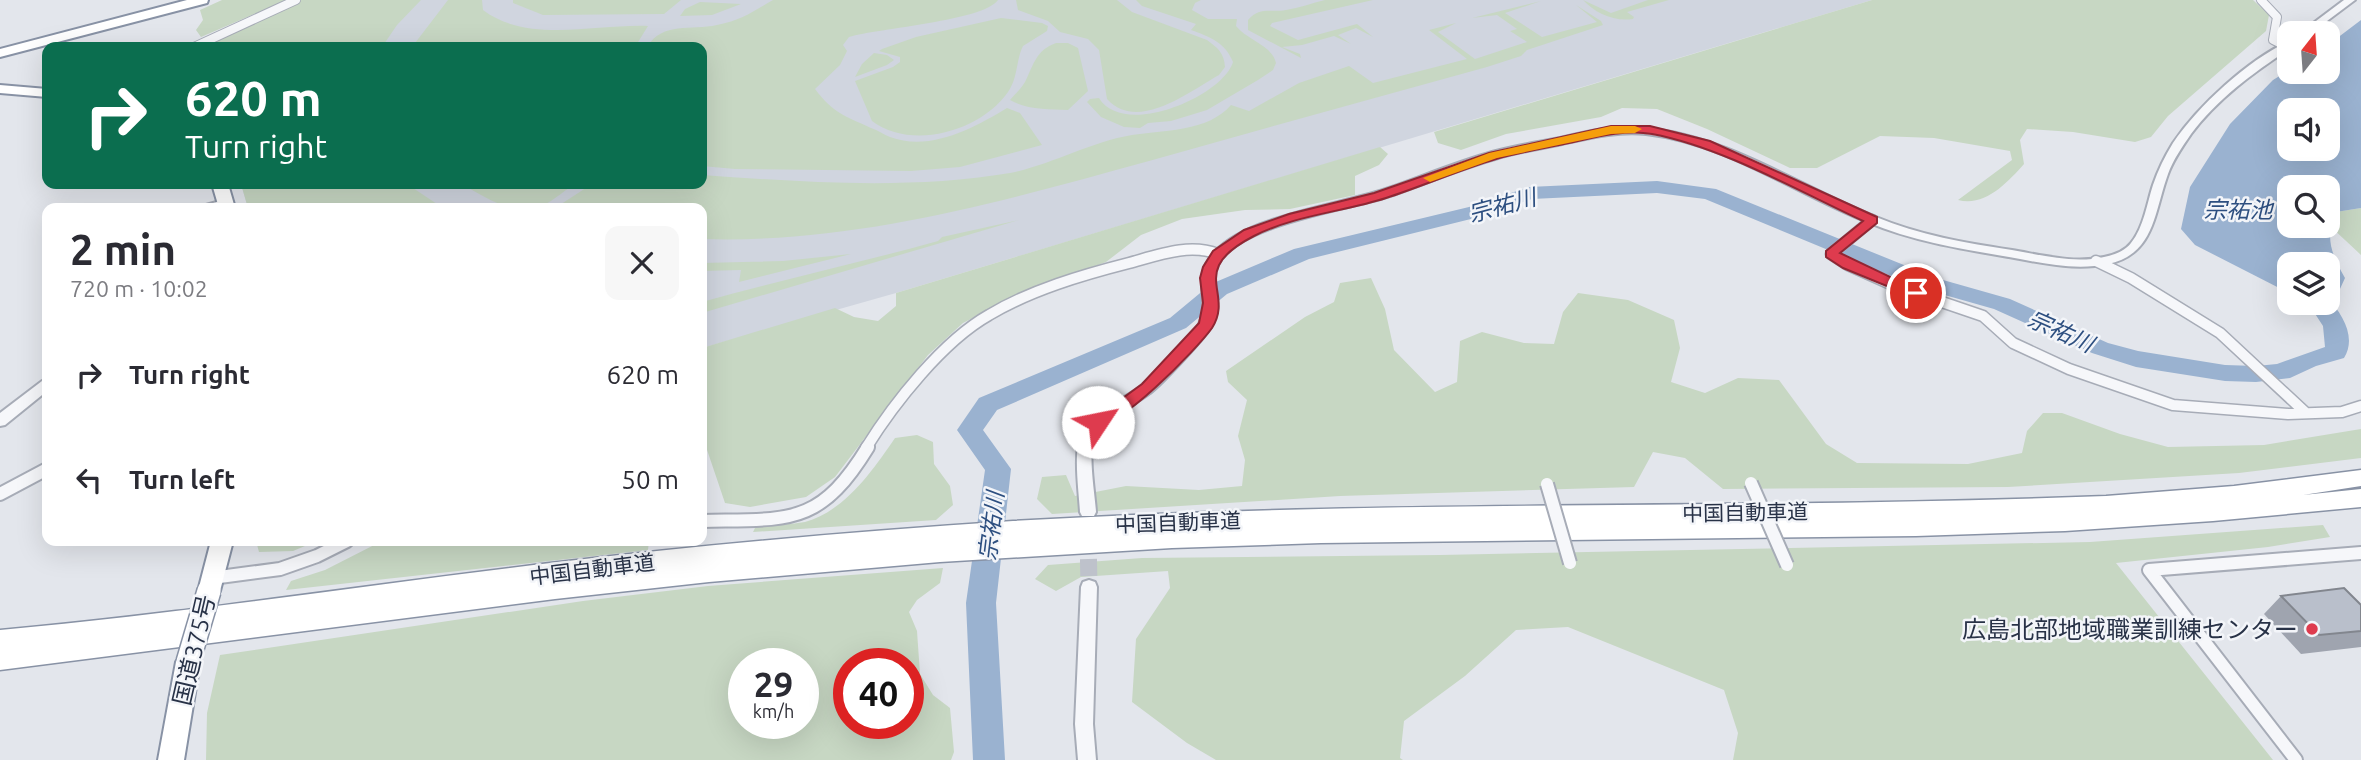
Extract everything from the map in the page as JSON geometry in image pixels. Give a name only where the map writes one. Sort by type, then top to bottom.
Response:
[{"type":"highway","points":[[0,53],[202,0]]},
{"type":"highway","points":[[0,89],[42,93]]},
{"type":"highway","name":"中国自動車道","points":[[0,659],[552,589],[1014,538],[1352,516],[1956,509],[2095,504],[2220,496],[2361,478]]},
{"type":"highway","name":"中国自動車道","points":[[1014,538],[1988,526],[2227,513],[2361,498]]},
{"type":"highway","name":"中国自動車道","points":[[0,641],[300,606],[570,570],[759,550],[956,543]]},
{"type":"highway","name":"国道375号","points":[[171,760],[188,662],[221,546]]},
{"type":"street","points":[[205,42],[296,0]]},
{"type":"street","points":[[2261,0],[2277,17],[2273,40],[2277,41]]},
{"type":"street","points":[[2321,21],[2350,0]]},
{"type":"street","points":[[1088,512],[1085,447],[1088,435],[1098,422],[1148,388],[1206,325],[1210,267],[1218,254],[1249,233],[1282,221],[1379,196],[1494,155],[1620,129],[1660,132],[1706,144],[1872,220],[1946,241],[2060,262],[2096,261],[2130,252],[2139,241],[2166,166],[2190,128],[2212,100],[2277,52]]},
{"type":"street","points":[[1872,220],[1831,254],[1895,286],[1983,316],[2013,343],[2069,369],[2173,405],[2306,413],[2343,412],[2361,406]]},
{"type":"street","points":[[707,522],[804,512],[826,501],[851,474],[881,426],[945,350],[979,320],[1021,300],[1127,263],[1195,248],[1218,254]]},
{"type":"street","points":[[2096,261],[2131,278],[2220,333],[2306,413]]},
{"type":"street","points":[[0,421],[42,388]]},
{"type":"street","points":[[0,494],[42,472]]},
{"type":"street","points":[[1751,483],[1787,565]]},
{"type":"street","points":[[1547,484],[1570,563]]},
{"type":"street","points":[[210,585],[280,569],[337,546]]},
{"type":"street","points":[[2296,760],[2149,570],[2361,553]]},
{"type":"street","points":[[1087,760],[1084,724],[1089,587]]},
{"type":"shaded area","points":[[300,0],[1872,0],[896,293],[707,347],[707,203],[247,203],[242,189],[707,189],[707,42],[211,42]]},
{"type":"green space","points":[[222,0],[287,0],[201,37],[196,30],[203,20],[200,10]]},
{"type":"green space","points":[[300,0],[421,0],[397,25],[385,42],[211,42]]},
{"type":"green space","points":[[448,0],[482,0],[483,10],[520,27],[562,30],[648,26],[638,42],[416,42]]},
{"type":"green space","points":[[513,0],[681,0],[664,14],[543,15],[513,3]]},
{"type":"green space","points":[[773,0],[998,0],[989,7],[952,19],[849,37],[843,45],[847,51],[840,65],[815,89],[840,113],[888,136],[905,141],[921,142],[951,136],[1007,108],[1020,113],[1042,145],[960,167],[911,171],[707,166],[707,42],[651,42],[669,30],[707,27],[747,15]]},
{"type":"green space","points":[[1016,0],[1117,0],[1132,12],[1207,40],[1220,51],[1225,67],[1219,75],[1164,106],[1134,112],[1120,108],[1107,99],[1099,50],[1088,39],[1060,32],[1048,21],[1018,10]]},
{"type":"green space","points":[[1136,0],[1201,0],[1195,3],[1192,10],[1208,19],[1237,19],[1236,26],[1274,57],[1276,63],[1273,70],[1207,110],[1171,121],[1148,123],[1140,128],[1124,127],[1101,117],[1087,102],[1090,99],[1099,98],[1112,110],[1129,114],[1150,114],[1172,108],[1211,88],[1225,75],[1233,62],[1221,45],[1191,30],[1196,24],[1142,6]]},
{"type":"green space","points":[[1325,0],[1373,0],[1272,23],[1270,26],[1298,40],[1357,24],[1373,37],[1356,28],[1338,35],[1351,44],[1334,36],[1302,45],[1282,47],[1300,54],[1301,58],[1248,30],[1248,20],[1257,13],[1281,11]]},
{"type":"green space","points":[[1583,0],[1611,13],[1648,0],[1669,0],[1627,12],[1634,17],[1626,20],[1605,16]]},
{"type":"green space","points":[[1872,0],[2253,0],[2269,15],[2266,31],[2168,116],[2151,137],[2135,142],[2073,132],[2027,129],[2020,140],[2024,164],[2003,186],[1977,200],[1958,200],[2012,160],[2010,151],[1934,138],[1880,136],[1817,168],[1790,168],[1657,109],[1622,108],[1601,117],[1506,134],[1461,150],[1438,143],[1434,132]]},
{"type":"green space","points":[[1541,1],[1505,13],[1542,37],[1597,22],[1576,5],[1603,25],[1527,50],[1521,56],[1487,67],[1094,176],[984,205],[872,227],[816,235],[707,239],[707,203],[563,203],[584,189],[707,189],[707,175],[817,182],[895,183],[1010,173],[1116,138],[1198,125],[1221,114],[1231,105],[1249,111],[1299,83],[1349,66],[1373,83],[1467,59],[1429,30],[1456,23],[1438,32],[1475,59],[1527,42],[1510,31],[1517,29],[1497,15],[1472,18]]},
{"type":"green space","points":[[700,2],[741,4],[712,15],[680,16],[685,9]]},
{"type":"green space","points":[[1001,18],[1048,26],[1047,31],[1023,46],[1011,87],[996,106],[964,126],[925,135],[906,135],[888,130],[872,121],[855,81],[900,62],[900,57],[879,51],[916,37]]},
{"type":"green space","points":[[1056,43],[1068,43],[1078,48],[1088,91],[1068,110],[1031,107],[1010,100],[1023,85],[1040,54]]},
{"type":"green space","points":[[874,53],[887,55],[894,60],[855,77],[862,64]]},
{"type":"green space","points":[[1380,147],[1388,154],[1379,165],[1355,176],[1355,195],[1290,209],[1245,210],[1182,219],[1141,235],[1106,262],[1015,296],[963,323],[928,355],[835,477],[806,497],[750,507],[725,503],[707,450],[707,346],[835,308],[854,317],[878,321],[896,306],[896,293]]},
{"type":"green space","points":[[242,189],[414,189],[436,203],[247,203]]},
{"type":"green space","points":[[470,189],[568,189],[547,203],[498,203]]},
{"type":"green space","points":[[2361,208],[2361,255],[2340,235],[2340,211]]},
{"type":"green space","points":[[1019,220],[707,312],[707,301],[938,241],[942,237]]},
{"type":"green space","points":[[851,254],[739,282],[741,270],[707,271],[707,263],[783,261]]},
{"type":"green space","points":[[1371,278],[1385,309],[1394,350],[1435,392],[1457,382],[1460,341],[1482,332],[1524,343],[1554,344],[1563,312],[1578,293],[1628,300],[1674,320],[1680,348],[1671,382],[1705,393],[1738,378],[1779,380],[1826,444],[1857,463],[1968,464],[2022,453],[2027,431],[2043,413],[2062,413],[2120,434],[2168,447],[2264,445],[2361,429],[2361,458],[2239,473],[2008,487],[1723,489],[1685,458],[1653,452],[1634,487],[1340,496],[1052,514],[1037,499],[1042,477],[1066,475],[1075,496],[1126,486],[1199,490],[1242,486],[1245,460],[1238,436],[1247,400],[1228,382],[1226,371],[1305,317],[1334,302],[1340,283]]},
{"type":"green space","points":[[917,435],[933,442],[934,464],[950,486],[953,505],[936,520],[753,532],[756,526],[805,522],[833,509],[857,488],[895,438]]},
{"type":"green space","points":[[2323,525],[2330,537],[2268,547],[2116,563],[2273,760],[1733,760],[1738,733],[1724,690],[1568,627],[1516,630],[1465,676],[1404,721],[1400,758],[1403,760],[1216,760],[1187,743],[1132,702],[1136,639],[1170,588],[1168,571],[1081,577],[1056,591],[1035,579],[1048,565],[1142,558],[2090,542]]},
{"type":"green space","points":[[257,546],[305,546],[293,551],[259,552]]},
{"type":"green space","points":[[372,546],[648,546],[648,550],[286,590],[291,581],[325,570]]},
{"type":"green space","points":[[943,568],[940,583],[917,600],[909,612],[917,631],[918,648],[833,648],[833,739],[924,739],[924,680],[933,695],[950,708],[954,752],[951,760],[206,760],[207,713],[220,655],[583,601],[708,586]]},
{"type":"water","name":"宗祐池","points":[[2361,20],[2361,208],[2340,211],[2340,175],[2277,175],[2277,238],[2330,238],[2333,252],[2277,252],[2277,287],[2195,245],[2181,229],[2190,187],[2230,124],[2277,78],[2277,84],[2340,84],[2340,36]]},
{"type":"water","name":"宗祐池","points":[[2340,269],[2345,278],[2340,289]]},
{"type":"building","points":[[2344,588],[2361,605],[2361,631],[2319,635],[2281,596]]},
{"type":"waterway","name":"宗祐川","points":[[989,760],[981,603],[998,469],[970,430],[988,404],[1178,323],[1219,289],[1302,254],[1476,212],[1529,193],[1657,187],[1709,193],[1928,283],[2002,304],[2100,348],[2136,359],[2225,373],[2281,372],[2307,360],[2336,352],[2335,326],[2329,315]]},
{"type":"tunnel","points":[[1088,534],[1089,587]]},
{"type":"slow traffic","points":[[1430,178],[1494,155],[1611,130],[1635,129]]},
{"type":"place","name":"広島北部地域職業訓練センター","points":[[2312,629]]},
{"type":"route","points":[[1098,422],[1148,388],[1206,325],[1210,303],[1207,278],[1210,267],[1218,254],[1249,233],[1294,217],[1379,196],[1494,155],[1611,130],[1650,130],[1706,144],[1872,220],[1831,254],[1849,265],[1916,293]]}]
